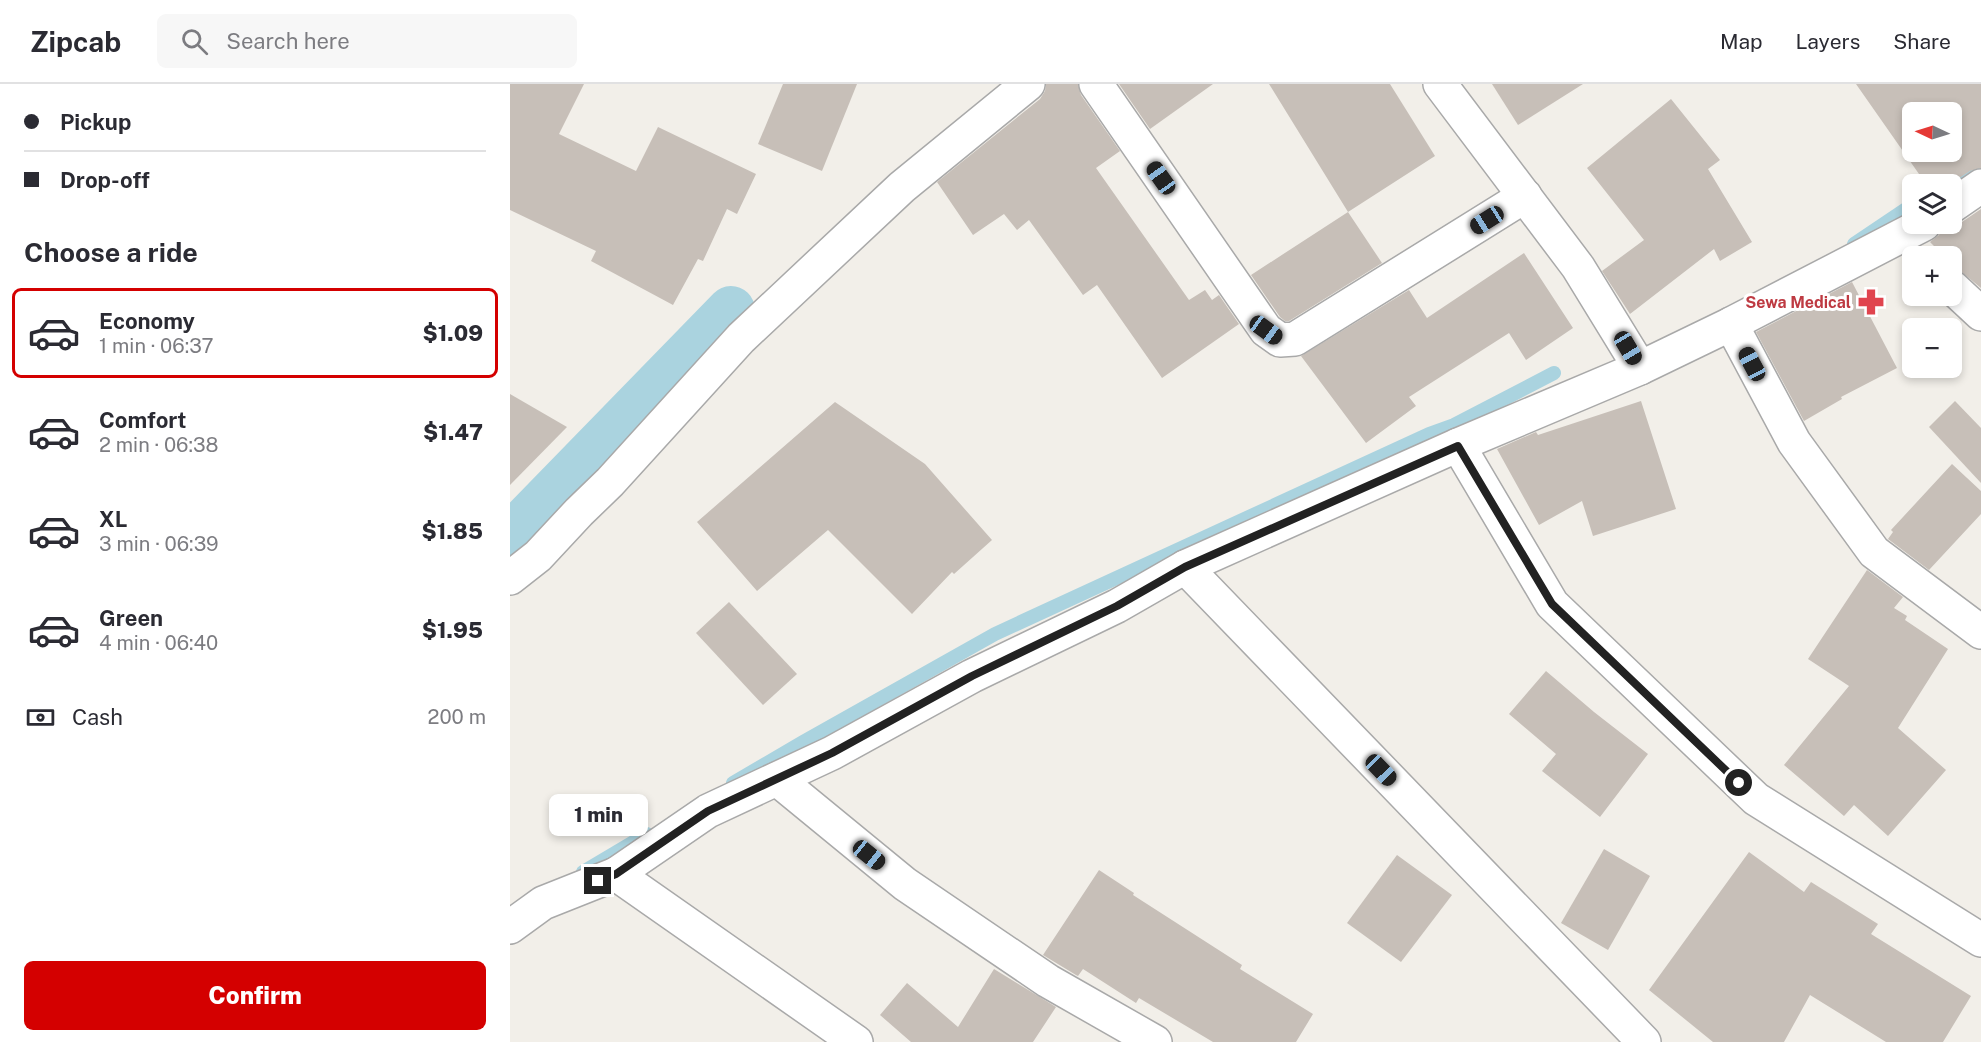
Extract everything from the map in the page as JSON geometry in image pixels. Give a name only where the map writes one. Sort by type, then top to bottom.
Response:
[{"type":"street","points":[[510,578],[538,556],[610,482],[741,338],[902,187],[1028,84]]},
{"type":"street","points":[[1096,84],[1266,330],[1280,340],[1295,339],[1525,196]]},
{"type":"street","points":[[1440,84],[1578,267],[1640,368]]},
{"type":"street","points":[[1962,199],[1981,186]]},
{"type":"street","points":[[510,927],[543,903],[616,874],[708,811],[832,753],[972,676],[1117,606],[1185,567],[1640,368],[1913,239]]},
{"type":"street","points":[[1962,296],[1981,314]]},
{"type":"street","points":[[1731,324],[1794,442],[1874,552],[1981,632]]},
{"type":"street","points":[[1458,446],[1552,604],[1756,799],[1981,940]]},
{"type":"street","points":[[1185,567],[1644,1042]]},
{"type":"street","points":[[777,779],[905,884],[1048,981],[1155,1042]]},
{"type":"street","points":[[616,874],[856,1042]]},
{"type":"building","points":[[510,84],[584,84],[559,134],[636,171],[658,127],[756,174],[737,214],[727,209],[703,261],[698,259],[673,305],[591,261],[596,251],[510,210]]},
{"type":"building","points":[[783,84],[857,84],[822,171],[758,144]]},
{"type":"building","points":[[1046,84],[1078,84],[1081,95],[1120,151],[1096,168],[1189,300],[1205,290],[1212,300],[1219,295],[1239,324],[1162,378],[1097,285],[1083,295],[1029,220],[1017,230],[1004,214],[973,235],[937,182],[1040,99]]},
{"type":"building","points":[[1119,84],[1213,84],[1150,129]]},
{"type":"building","points":[[1269,84],[1390,84],[1435,156],[1348,212]]},
{"type":"building","points":[[1492,84],[1583,84],[1518,125]]},
{"type":"building","points":[[1856,84],[1981,84],[1981,168],[1962,176],[1962,174],[1919,174],[1911,162],[1962,162],[1962,102],[1902,102],[1902,150]]},
{"type":"building","points":[[1671,99],[1720,160],[1708,169],[1752,242],[1720,261],[1714,249],[1630,314],[1602,271],[1644,240],[1587,168]]},
{"type":"building","points":[[1981,209],[1981,288],[1962,272],[1962,246],[1934,246],[1930,242],[1939,234],[1962,234],[1962,222]]},
{"type":"building","points":[[1348,212],[1382,263],[1289,321],[1285,321],[1251,275]]},
{"type":"building","points":[[1524,253],[1573,328],[1526,360],[1509,333],[1409,397],[1416,406],[1366,443],[1301,356],[1409,290],[1427,318]]},
{"type":"building","points":[[1852,282],[1897,368],[1841,397],[1842,399],[1804,421],[1756,332]]},
{"type":"building","points":[[510,394],[567,427],[510,485]]},
{"type":"building","points":[[1641,401],[1676,509],[1593,536],[1582,501],[1539,525],[1497,449],[1536,432],[1538,435]]},
{"type":"building","points":[[1955,401],[1981,428],[1981,483],[1929,427]]},
{"type":"building","points":[[835,402],[925,464],[992,540],[954,574],[952,572],[912,614],[828,530],[757,591],[697,522]]},
{"type":"building","points":[[1952,464],[1981,491],[1981,514],[1929,570],[1888,539],[1893,532],[1891,530]]},
{"type":"building","points":[[1867,570],[1903,597],[1894,608],[1907,616],[1905,620],[1948,649],[1898,728],[1946,770],[1888,836],[1854,805],[1844,816],[1784,765],[1849,686],[1808,659]]},
{"type":"building","points":[[729,602],[797,674],[763,705],[696,633]]},
{"type":"building","points":[[1546,671],[1648,754],[1600,817],[1542,771],[1556,754],[1509,714]]},
{"type":"building","points":[[1604,849],[1650,876],[1608,950],[1561,923]]},
{"type":"building","points":[[1749,852],[1804,892],[1811,882],[1878,924],[1871,934],[1971,996],[1943,1042],[1886,1042],[1810,995],[1784,1042],[1713,1042],[1649,990]]},
{"type":"building","points":[[1397,855],[1452,895],[1401,962],[1347,923]]},
{"type":"building","points":[[1099,870],[1134,893],[1133,895],[1242,965],[1240,969],[1313,1014],[1296,1042],[1213,1042],[1139,998],[1136,1003],[1083,969],[1078,976],[1043,955]]},
{"type":"building","points":[[994,969],[1056,1007],[1033,1042],[911,1042],[880,1015],[907,983],[958,1027]]},
{"type":"waterway","points":[[1958,174],[1981,159]]},
{"type":"waterway","points":[[1854,244],[1902,212]]},
{"type":"waterway","points":[[510,537],[731,310]]},
{"type":"waterway","points":[[733,783],[995,634],[1429,434],[1454,425],[1554,373]]},
{"type":"waterway","points":[[583,872],[647,834]]},
{"type":"place","name":"Sewa Medical","points":[[1871,302]]},
{"type":"route","points":[[598,881],[616,874],[708,811],[832,753],[972,676],[1117,606],[1185,567],[1458,446],[1552,604],[1739,783]]}]
